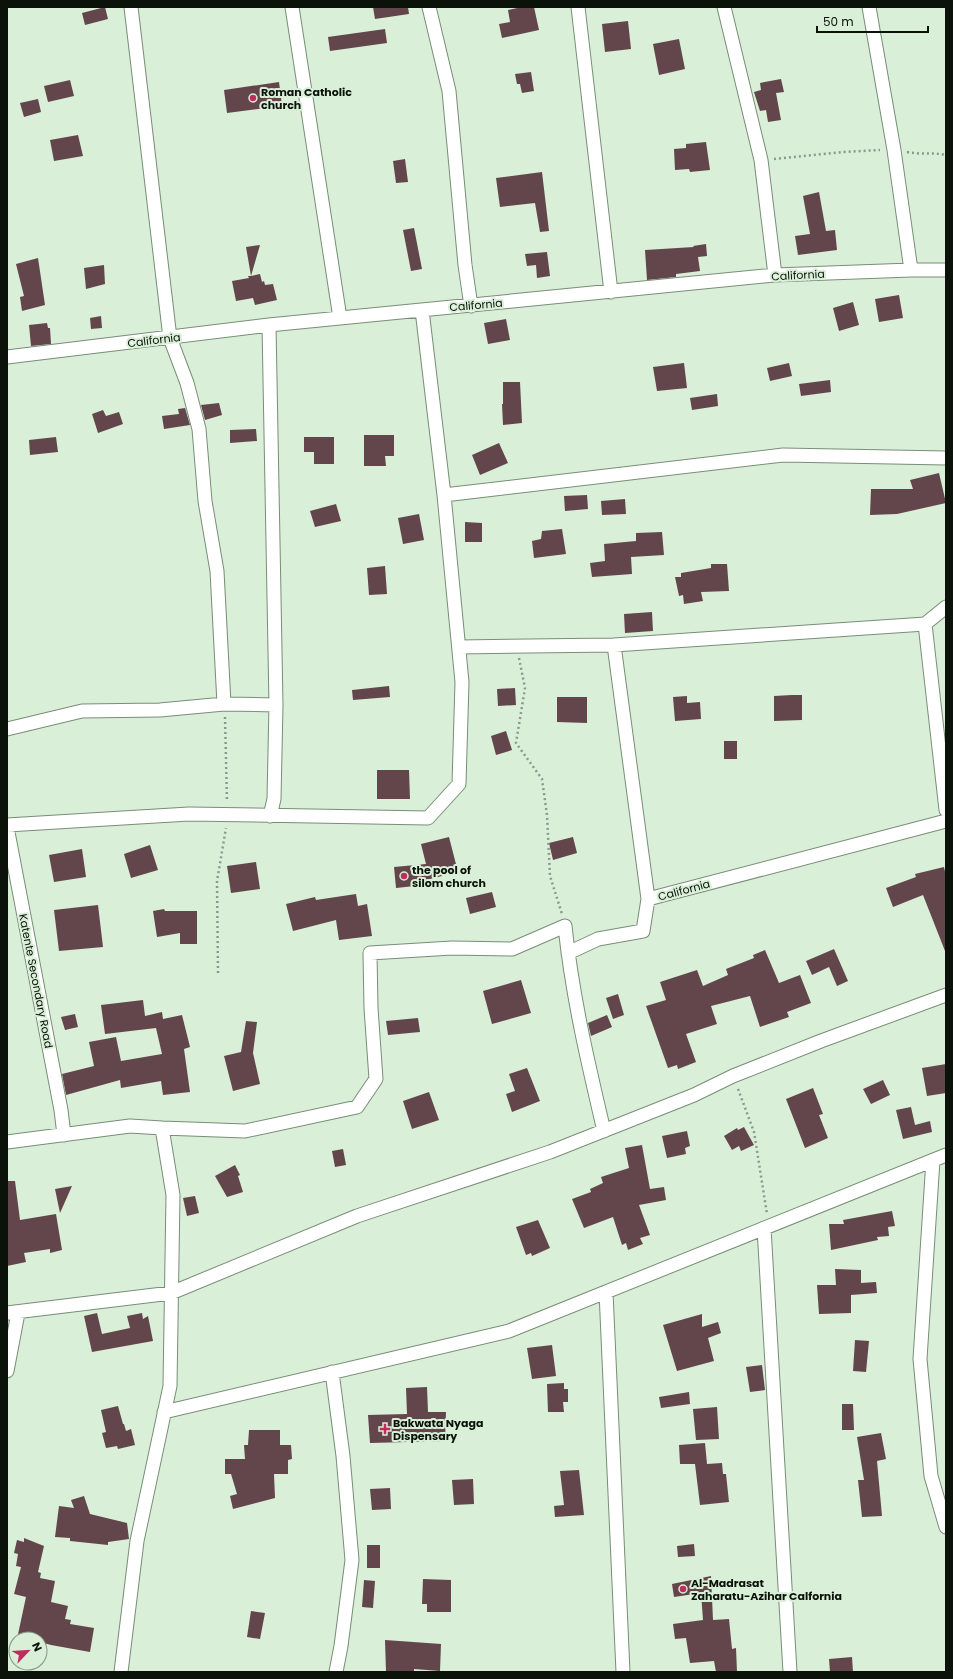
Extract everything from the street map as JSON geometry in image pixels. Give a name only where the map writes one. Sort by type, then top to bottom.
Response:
[{"type":"street","points":[[131,7],[170,338],[187,383],[199,429],[205,501],[217,571],[224,704]]},
{"type":"street","points":[[292,7],[340,318]]},
{"type":"street","points":[[429,7],[449,90],[465,264],[471,306]]},
{"type":"street","points":[[578,7],[611,292]]},
{"type":"street","points":[[724,7],[761,160],[775,275]]},
{"type":"street","points":[[869,7],[894,150],[911,270]]},
{"type":"street","name":"California","points":[[7,357],[269,325],[775,275],[946,270]]},
{"type":"street","points":[[7,826],[189,814],[228,816],[428,818],[459,784],[462,682],[444,495],[422,310]]},
{"type":"street","points":[[269,325],[276,705],[274,799],[270,816]]},
{"type":"street","points":[[444,495],[783,455],[946,458]]},
{"type":"street","points":[[459,647],[614,645],[925,624],[946,607]]},
{"type":"street","points":[[925,624],[946,810]]},
{"type":"street","name":"California","points":[[614,645],[648,899],[946,821]]},
{"type":"street","points":[[7,730],[82,711],[160,710],[224,704],[276,705]]},
{"type":"street","name":"Katente Secondary Road","points":[[7,826],[60,1102],[64,1135]]},
{"type":"street","points":[[568,953],[598,939],[644,931],[648,899]]},
{"type":"street","points":[[7,1142],[130,1126],[245,1131],[357,1107],[376,1079],[371,1008],[370,953],[452,948],[512,949],[565,926],[583,1042],[604,1131]]},
{"type":"street","points":[[7,1371],[12,1313],[171,1293],[357,1216],[550,1152],[694,1095],[733,1076],[946,995]]},
{"type":"street","points":[[120,1672],[137,1542],[170,1386],[173,1195],[162,1128]]},
{"type":"street","points":[[164,1412],[509,1331],[946,1155]]},
{"type":"street","points":[[933,1160],[920,1359],[931,1476],[946,1527]]},
{"type":"street","points":[[766,1227],[790,1672]]},
{"type":"street","points":[[606,1292],[623,1672]]},
{"type":"street","points":[[332,1372],[343,1456],[352,1560],[341,1646],[336,1672]]},
{"type":"path","points":[[761,160],[843,152],[894,150],[919,155],[946,155]]},
{"type":"path","points":[[517,646],[525,688],[516,743],[542,779],[547,815],[550,876],[565,926]]},
{"type":"path","points":[[218,972],[217,881],[228,816],[224,704]]},
{"type":"path","points":[[733,1076],[754,1132],[766,1227]]},
{"type":"building","points":[[105,7],[108,19],[85,25],[82,13]]},
{"type":"building","points":[[373,7],[408,7],[409,14],[375,19]]},
{"type":"building","points":[[522,7],[534,7],[539,30],[502,38],[499,24],[510,22],[508,10]]},
{"type":"building","points":[[628,21],[631,49],[605,52],[602,24]]},
{"type":"building","points":[[385,29],[387,43],[330,51],[328,37]]},
{"type":"building","points":[[679,39],[685,69],[659,75],[653,44]]},
{"type":"building","points":[[531,72],[534,91],[522,93],[520,84],[517,84],[515,74]]},
{"type":"building","points":[[781,79],[784,92],[776,93],[781,120],[768,122],[766,110],[760,111],[754,92],[761,90],[760,83]]},
{"type":"building","points":[[70,80],[74,96],[48,102],[44,86]]},
{"type":"building","name":"Roman Catholic church","points":[[279,82],[282,106],[227,113],[224,90]]},
{"type":"building","points":[[38,99],[41,112],[24,117],[20,103]]},
{"type":"building","points":[[78,135],[83,156],[54,161],[50,140]]},
{"type":"building","points":[[706,142],[710,170],[690,172],[689,169],[675,170],[674,149],[686,148],[686,144]]},
{"type":"building","points":[[405,159],[408,182],[396,183],[393,161]]},
{"type":"building","points":[[542,172],[549,231],[540,232],[535,203],[500,207],[496,178]]},
{"type":"building","points":[[819,192],[826,231],[835,230],[837,250],[798,255],[795,236],[810,234],[803,196]]},
{"type":"building","points":[[414,228],[422,269],[411,271],[403,230]]},
{"type":"building","points":[[706,244],[707,256],[698,257],[700,271],[676,274],[676,277],[647,280],[645,250],[694,247],[693,246]]},
{"type":"building","points":[[260,245],[251,276],[246,247]]},
{"type":"building","points":[[547,252],[550,276],[537,278],[536,265],[527,266],[525,254]]},
{"type":"building","points":[[38,258],[45,305],[22,311],[20,297],[24,296],[16,264]]},
{"type":"building","points":[[104,265],[105,284],[86,289],[84,268]]},
{"type":"building","points":[[260,274],[262,282],[264,281],[265,285],[273,284],[277,300],[255,305],[253,298],[236,301],[232,281],[249,278],[248,276]]},
{"type":"building","points":[[899,295],[903,318],[879,322],[875,299]]},
{"type":"building","points":[[853,302],[859,325],[839,331],[833,308]]},
{"type":"building","points":[[101,316],[102,328],[91,329],[90,318]]},
{"type":"building","points":[[506,319],[510,340],[488,344],[484,323]]},
{"type":"building","points":[[47,323],[48,328],[50,328],[51,344],[31,346],[29,325]]},
{"type":"building","points":[[684,363],[687,388],[657,391],[653,367]]},
{"type":"building","points":[[789,363],[792,376],[770,381],[767,368]]},
{"type":"building","points":[[830,380],[831,392],[801,396],[799,384]]},
{"type":"building","points":[[503,382],[520,382],[522,423],[503,425]]},
{"type":"building","points":[[717,394],[718,406],[692,410],[690,398]]},
{"type":"building","points":[[219,403],[222,415],[205,420],[201,405]]},
{"type":"building","points":[[185,408],[190,425],[164,429],[162,416],[179,414],[178,409]]},
{"type":"building","points":[[103,410],[106,416],[119,412],[123,424],[98,433],[92,414]]},
{"type":"building","points":[[256,429],[257,441],[230,443],[230,430]]},
{"type":"building","points":[[364,435],[394,435],[394,456],[385,456],[386,466],[364,466]]},
{"type":"building","points":[[56,437],[58,452],[30,455],[29,440]]},
{"type":"building","points":[[304,437],[334,437],[334,464],[314,464],[314,452],[304,452]]},
{"type":"building","points":[[499,443],[508,463],[480,475],[472,455]]},
{"type":"building","points":[[939,473],[946,503],[897,514],[870,515],[871,489],[913,489],[910,480]]},
{"type":"building","points":[[587,495],[588,509],[565,511],[564,496]]},
{"type":"building","points":[[625,499],[626,514],[602,515],[601,501]]},
{"type":"building","points":[[336,504],[341,521],[315,527],[310,511]]},
{"type":"building","points":[[419,514],[424,540],[403,544],[398,518]]},
{"type":"building","points":[[465,522],[482,523],[482,542],[465,542]]},
{"type":"building","points":[[562,529],[566,554],[534,558],[532,541],[541,539],[542,531]]},
{"type":"building","points":[[662,532],[664,555],[631,557],[632,574],[592,577],[590,563],[605,561],[604,544],[636,541],[636,533]]},
{"type":"building","points":[[711,564],[727,564],[729,591],[701,592],[703,601],[684,604],[683,595],[679,596],[675,577],[681,577],[681,573],[711,568]]},
{"type":"building","points":[[385,566],[387,594],[369,595],[367,568]]},
{"type":"building","points":[[652,612],[653,631],[625,633],[624,614]]},
{"type":"building","points":[[389,686],[390,697],[353,700],[352,690]]},
{"type":"building","points":[[515,688],[516,705],[498,706],[497,689]]},
{"type":"building","points":[[802,695],[802,720],[774,721],[774,696]]},
{"type":"building","points":[[687,696],[687,703],[700,702],[701,719],[675,721],[673,697]]},
{"type":"building","points":[[557,697],[587,697],[587,723],[557,722]]},
{"type":"building","points":[[506,731],[512,750],[496,755],[491,736]]},
{"type":"building","points":[[724,741],[737,741],[737,759],[724,759]]},
{"type":"building","points":[[377,770],[409,770],[410,799],[377,799]]},
{"type":"building","points":[[449,837],[458,872],[414,883],[415,886],[396,888],[394,867],[426,864],[421,844]]},
{"type":"building","points":[[573,837],[577,853],[553,860],[549,843]]},
{"type":"building","points":[[150,845],[158,870],[131,878],[124,854]]},
{"type":"building","points":[[82,849],[86,877],[54,882],[49,855]]},
{"type":"building","points":[[256,862],[260,889],[231,893],[227,866]]},
{"type":"building","points":[[944,867],[946,876],[945,951],[923,895],[893,907],[886,888],[916,877],[915,874]]},
{"type":"building","points":[[492,892],[496,907],[470,914],[466,898]]},
{"type":"building","points":[[356,894],[358,906],[367,904],[372,936],[339,940],[336,920],[293,931],[286,904],[315,897],[316,900]]},
{"type":"building","points":[[98,905],[103,947],[59,951],[54,910]]},
{"type":"building","points":[[164,909],[165,911],[197,911],[197,944],[180,944],[180,933],[157,937],[153,911]]},
{"type":"building","points":[[834,949],[848,981],[837,986],[829,967],[812,975],[806,961]]},
{"type":"building","points":[[765,950],[779,983],[800,975],[811,1003],[787,1012],[789,1017],[760,1027],[750,996],[711,1006],[717,1024],[686,1034],[696,1062],[678,1069],[677,1065],[668,1068],[646,1006],[666,1000],[660,982],[697,970],[703,986],[728,975],[726,969],[754,958],[753,955]]},
{"type":"building","points":[[521,980],[531,1013],[492,1024],[483,991]]},
{"type":"building","points":[[618,994],[624,1015],[613,1019],[606,998]]},
{"type":"building","points":[[143,1000],[145,1016],[162,1012],[163,1019],[182,1015],[190,1047],[184,1049],[190,1092],[163,1095],[161,1081],[121,1088],[120,1080],[66,1095],[62,1074],[94,1066],[89,1042],[116,1037],[121,1061],[162,1054],[156,1028],[105,1034],[101,1005]]},
{"type":"building","points":[[75,1014],[78,1027],[65,1030],[61,1017]]},
{"type":"building","points":[[607,1015],[612,1027],[591,1036],[588,1023]]},
{"type":"building","points":[[418,1018],[420,1032],[388,1035],[386,1021]]},
{"type":"building","points":[[246,1021],[257,1022],[253,1053],[260,1084],[233,1091],[224,1056],[241,1052]]},
{"type":"building","points":[[946,1064],[946,1093],[927,1096],[922,1068]]},
{"type":"building","points":[[527,1068],[540,1101],[512,1112],[506,1094],[515,1091],[509,1074]]},
{"type":"building","points":[[883,1080],[890,1095],[871,1104],[863,1089]]},
{"type":"building","points":[[813,1088],[823,1114],[819,1115],[828,1138],[805,1148],[786,1099]]},
{"type":"building","points":[[429,1092],[439,1120],[412,1129],[403,1101]]},
{"type":"building","points":[[911,1107],[915,1125],[930,1121],[932,1132],[903,1139],[896,1110]]},
{"type":"building","points":[[744,1127],[754,1145],[741,1151],[739,1146],[732,1150],[724,1136],[737,1128],[738,1130]]},
{"type":"building","points":[[687,1131],[690,1146],[685,1148],[686,1154],[667,1158],[662,1136]]},
{"type":"building","points":[[642,1145],[650,1189],[664,1187],[666,1200],[639,1205],[650,1235],[640,1238],[643,1244],[628,1250],[626,1243],[622,1245],[613,1217],[584,1228],[572,1199],[591,1192],[590,1189],[603,1183],[601,1177],[629,1168],[625,1148]]},
{"type":"building","points":[[343,1149],[346,1165],[335,1167],[332,1151]]},
{"type":"building","points":[[235,1165],[240,1175],[238,1176],[243,1192],[227,1197],[215,1176]]},
{"type":"building","points":[[7,1181],[15,1181],[20,1220],[56,1214],[62,1250],[50,1253],[50,1249],[24,1253],[26,1262],[7,1266]]},
{"type":"building","points":[[72,1186],[60,1213],[55,1189]]},
{"type":"building","points":[[195,1196],[199,1213],[187,1216],[183,1198]]},
{"type":"building","points":[[892,1211],[895,1226],[888,1227],[889,1236],[877,1237],[878,1240],[831,1250],[829,1224],[844,1224],[843,1220]]},
{"type":"building","points":[[538,1220],[550,1248],[532,1256],[531,1253],[526,1255],[516,1227]]},
{"type":"building","points":[[835,1269],[861,1270],[861,1283],[876,1282],[877,1293],[851,1295],[851,1313],[819,1314],[817,1285],[836,1285]]},
{"type":"building","points":[[97,1313],[102,1334],[130,1328],[127,1316],[142,1313],[143,1319],[148,1316],[153,1341],[92,1352],[84,1316]]},
{"type":"building","points":[[702,1314],[702,1327],[718,1322],[721,1333],[708,1338],[714,1361],[677,1371],[663,1325]]},
{"type":"building","points":[[855,1340],[869,1341],[866,1372],[853,1371]]},
{"type":"building","points":[[552,1345],[556,1376],[532,1379],[527,1348]]},
{"type":"building","points":[[762,1365],[765,1390],[750,1392],[746,1367]]},
{"type":"building","points":[[564,1383],[564,1389],[568,1389],[568,1402],[563,1402],[564,1412],[548,1412],[547,1384]]},
{"type":"building","points":[[427,1387],[428,1412],[446,1412],[445,1441],[370,1443],[368,1415],[407,1414],[406,1388]]},
{"type":"building","points":[[689,1392],[690,1404],[661,1408],[659,1397]]},
{"type":"building","points":[[842,1404],[853,1404],[854,1430],[842,1430]]},
{"type":"building","points":[[118,1406],[126,1431],[131,1429],[135,1445],[118,1449],[117,1446],[106,1448],[102,1433],[106,1432],[101,1410]]},
{"type":"building","points":[[717,1407],[719,1439],[696,1440],[693,1409]]},
{"type":"building","points":[[249,1430],[280,1430],[280,1445],[291,1445],[292,1459],[288,1460],[288,1474],[274,1474],[275,1498],[233,1509],[230,1496],[237,1494],[231,1474],[225,1474],[225,1459],[245,1459],[244,1445],[248,1445]]},
{"type":"building","points":[[881,1433],[886,1459],[877,1461],[882,1516],[862,1517],[858,1480],[864,1480],[857,1437]]},
{"type":"building","points":[[705,1443],[707,1464],[722,1463],[723,1474],[726,1474],[729,1502],[700,1505],[695,1464],[680,1464],[679,1445]]},
{"type":"building","points":[[579,1470],[584,1515],[555,1517],[554,1506],[564,1505],[560,1471]]},
{"type":"building","points":[[473,1479],[474,1504],[454,1505],[452,1480]]},
{"type":"building","points":[[390,1488],[391,1509],[372,1510],[370,1489]]},
{"type":"building","points":[[84,1496],[90,1514],[127,1523],[129,1539],[108,1542],[108,1545],[70,1541],[70,1538],[55,1537],[59,1506],[74,1508],[71,1500]]},
{"type":"building","points":[[24,1538],[44,1546],[38,1572],[41,1573],[40,1578],[55,1581],[51,1602],[68,1606],[65,1619],[71,1620],[70,1624],[94,1628],[90,1652],[48,1644],[48,1631],[19,1631],[26,1597],[14,1594],[21,1567],[16,1566],[18,1554],[14,1553],[17,1540],[24,1542]]},
{"type":"building","points":[[694,1544],[695,1556],[678,1557],[677,1546]]},
{"type":"building","points":[[367,1545],[380,1545],[380,1568],[367,1568]]},
{"type":"building","points":[[711,1576],[713,1620],[729,1619],[732,1649],[736,1648],[737,1672],[716,1672],[714,1661],[690,1663],[686,1638],[675,1639],[673,1624],[703,1620],[701,1593],[674,1597],[672,1584]]},
{"type":"building","points":[[423,1579],[451,1580],[451,1612],[427,1612],[427,1604],[422,1604]]},
{"type":"building","points":[[364,1580],[375,1581],[373,1608],[362,1607]]},
{"type":"building","points":[[251,1611],[265,1613],[260,1639],[247,1637]]},
{"type":"building","points":[[385,1640],[441,1644],[440,1671],[414,1669],[414,1672],[386,1672]]},
{"type":"building","points":[[852,1657],[853,1672],[830,1672],[829,1659]]},
{"type":"place","name":"Roman Catholic church","points":[[253,98]]},
{"type":"place","name":"the pool of silom church","points":[[404,876]]},
{"type":"place","name":"Bakwata Nyaga Dispensary","points":[[385,1429]]},
{"type":"place","name":"Al-Madrasat Zaharatu-Azihar Calfornia","points":[[683,1589]]}]
